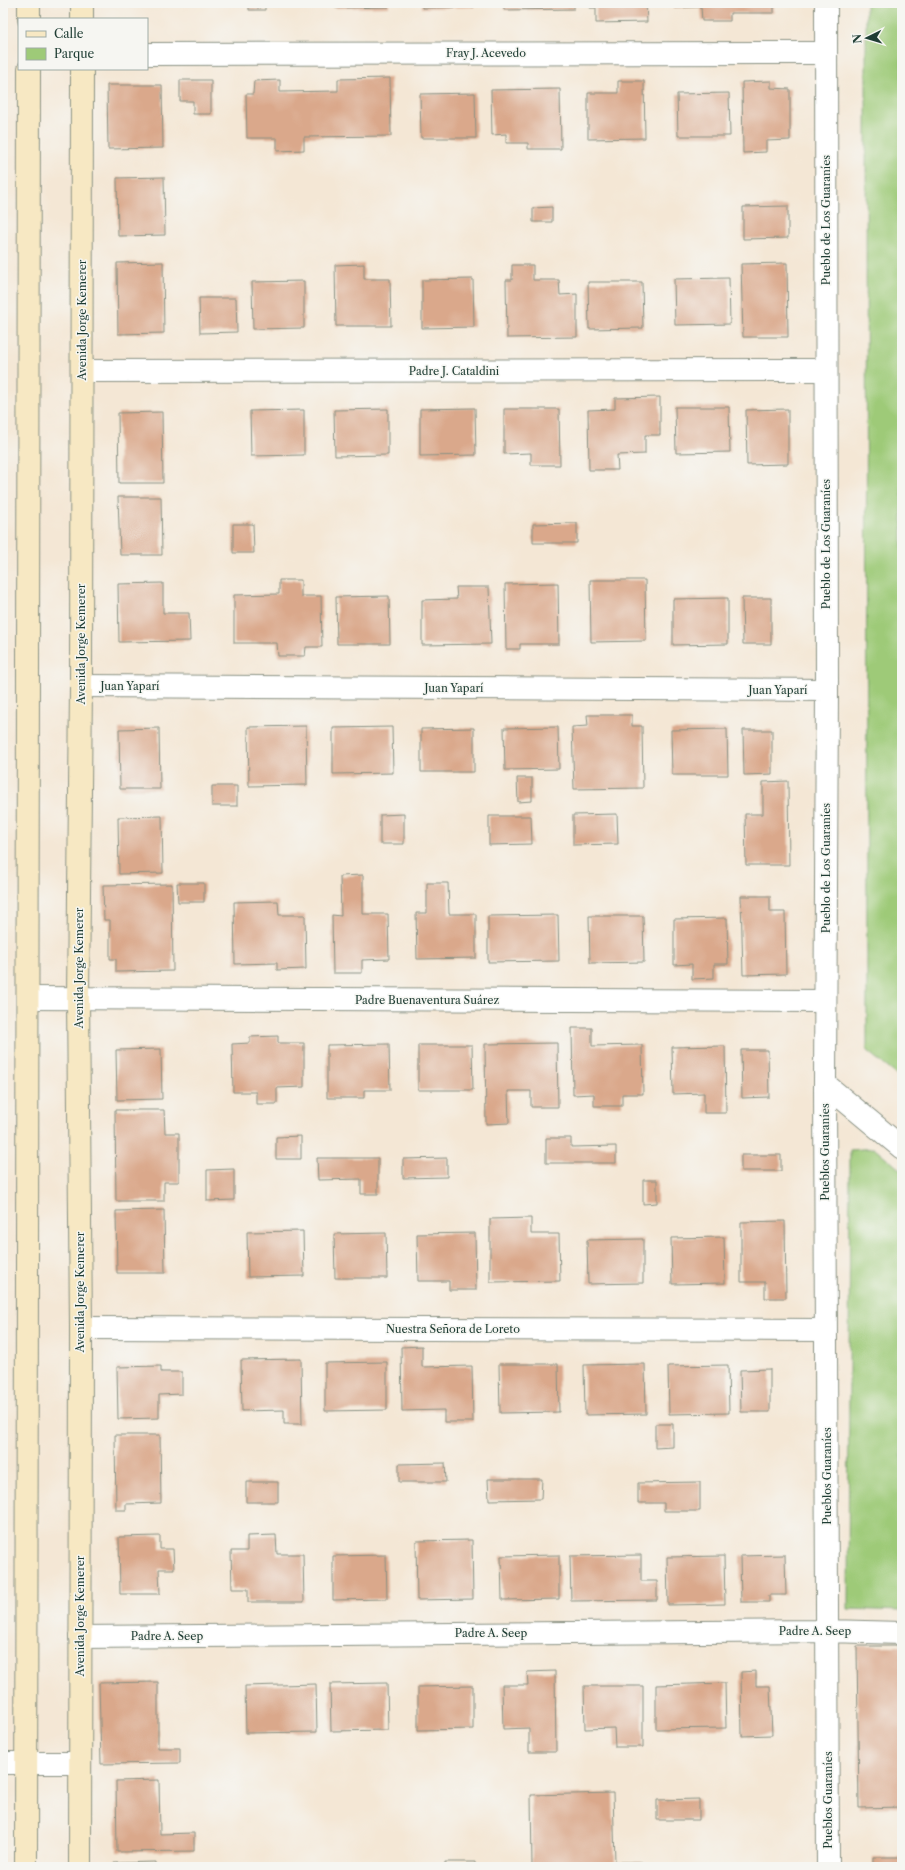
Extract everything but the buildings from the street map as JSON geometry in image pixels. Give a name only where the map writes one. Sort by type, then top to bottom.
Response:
[{"type":"main road","points":[[29,3],[29,18]]},
{"type":"main road","points":[[82,3],[82,18]]},
{"type":"main road","points":[[26,1867],[29,70]]},
{"type":"main road","name":"Avenida Jorge Kemerer","points":[[80,1867],[81,1328],[78,999],[81,686],[82,70]]},
{"type":"street","name":"Pueblo de Los Guaraníes","points":[[825,1084],[827,690],[826,3]]},
{"type":"street","name":"Fray J. Acevedo","points":[[148,54],[826,53]]},
{"type":"street","name":"Padre J. Cataldini","points":[[82,371],[826,370]]},
{"type":"street","name":"Juan Yaparí","points":[[81,686],[827,690]]},
{"type":"street","name":"Padre Buenaventura Suárez","points":[[28,998],[825,1001]]},
{"type":"street","points":[[825,1084],[902,1148]]},
{"type":"street","name":"Pueblos Guaraníes","points":[[825,1084],[828,1867]]},
{"type":"street","name":"Nuestra Señora de Loreto","points":[[81,1328],[826,1330]]},
{"type":"street","name":"Padre A. Seep","points":[[80,1637],[827,1631],[902,1633]]},
{"type":"street","points":[[3,1763],[80,1764]]},
{"type":"green space","points":[[866,3],[902,3],[902,1079],[867,1051]]},
{"type":"green space","points":[[875,1148],[902,1171],[902,1611],[848,1609],[850,1150]]}]
